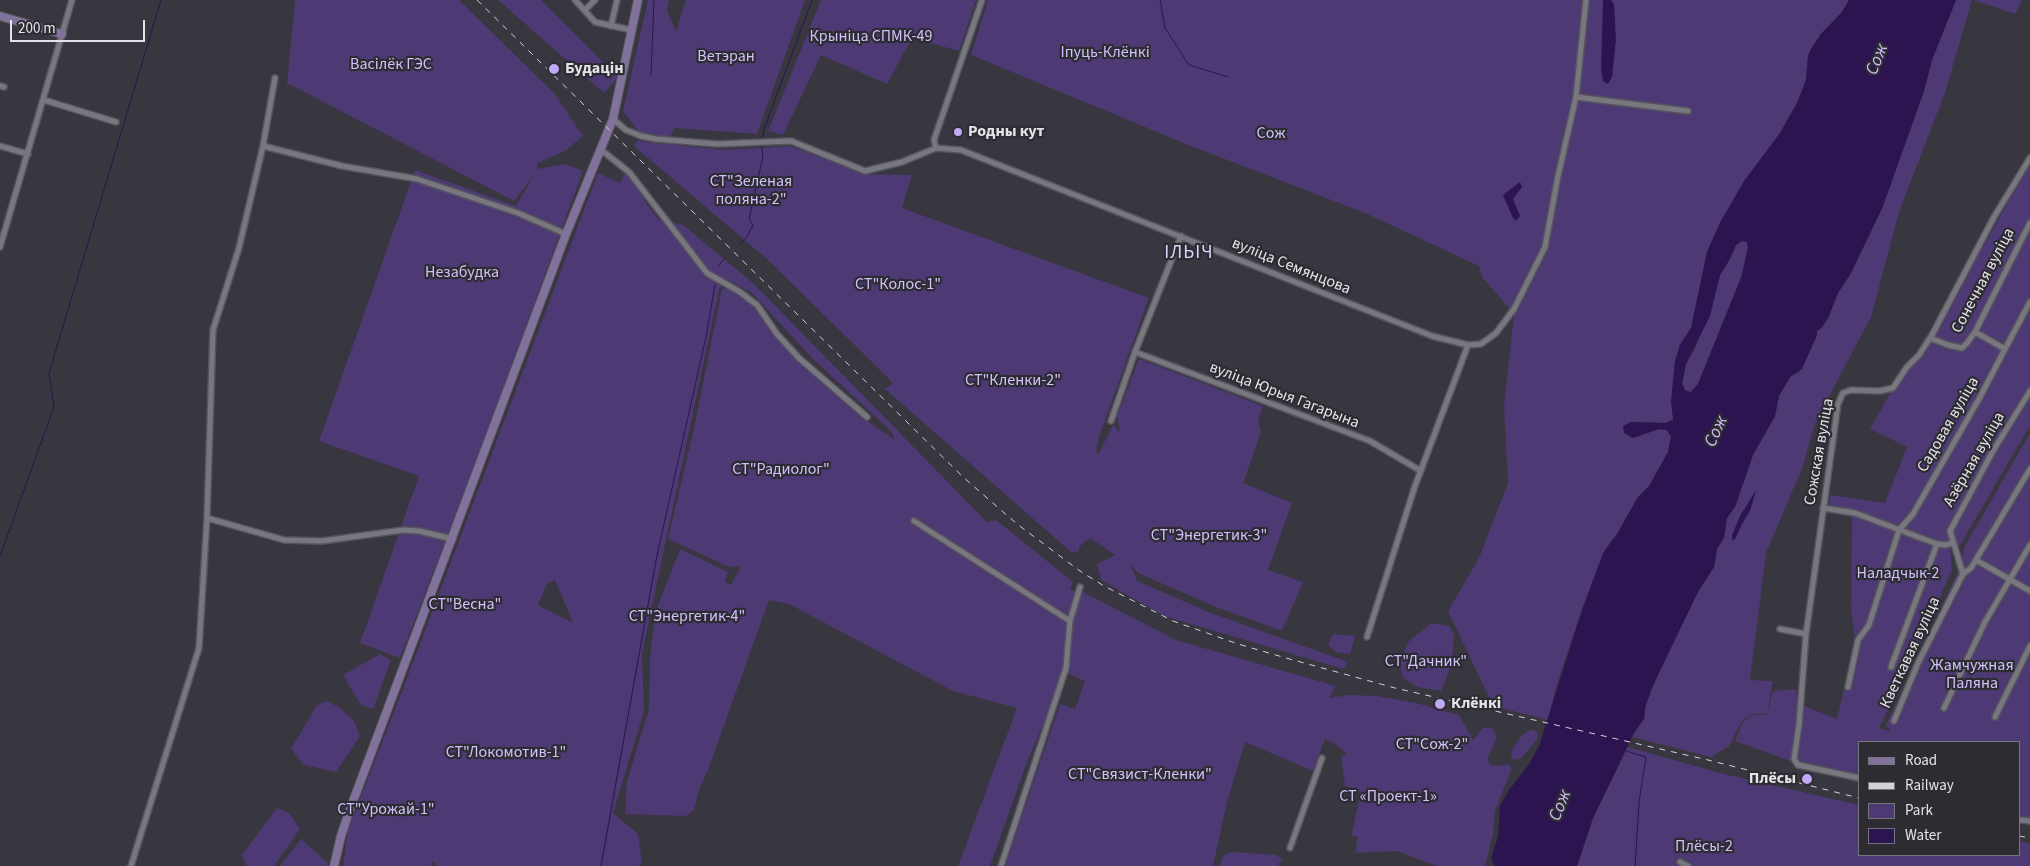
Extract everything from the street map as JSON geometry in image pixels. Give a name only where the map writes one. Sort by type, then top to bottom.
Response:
[{"type":"street","points":[[0,247],[72,0]]},
{"type":"street","points":[[575,0],[595,22],[631,30]]},
{"type":"street","points":[[585,10],[594,0]]},
{"type":"street","points":[[611,26],[617,0]]},
{"type":"street","points":[[334,866],[349,812],[566,234],[613,119],[638,0]]},
{"type":"street","points":[[936,148],[934,140],[982,0]]},
{"type":"street","points":[[1367,637],[1421,471],[1468,345],[1482,344],[1496,333],[1514,309],[1544,247],[1576,97],[1586,0]]},
{"type":"street","points":[[0,16],[62,34]]},
{"type":"street","points":[[130,866],[199,648],[207,518],[213,330],[239,248],[263,146],[275,78]]},
{"type":"street","points":[[1576,97],[1688,111]]},
{"type":"street","points":[[44,100],[116,122]]},
{"type":"street","name":"вуліца Семянцова","points":[[613,119],[626,130],[656,139],[717,144],[778,140],[798,143],[865,171],[902,162],[936,148],[961,150],[1415,329],[1468,345]]},
{"type":"street","points":[[0,146],[28,154]]},
{"type":"street","points":[[263,146],[342,166],[417,179],[518,214],[566,234]]},
{"type":"street","points":[[600,149],[629,172],[706,273],[740,292],[756,305],[777,334],[799,358],[867,417]]},
{"type":"street","name":"Сожская вуліца","points":[[1858,778],[1803,766],[1795,762],[1806,634],[1838,404],[1843,393],[1851,390],[1880,391],[1892,388],[1930,338],[1994,218],[2030,158]]},
{"type":"street","name":"Сонечная вуліца","points":[[1930,338],[1962,348],[1975,332],[2030,223]]},
{"type":"street","points":[[1110,421],[1181,236]]},
{"type":"street","name":"Садовая вуліца","points":[[1900,530],[1913,514],[1979,399],[2030,302]]},
{"type":"street","points":[[1975,332],[2005,349]]},
{"type":"street","name":"вуліца Юрыя Гагарына","points":[[1135,352],[1370,441],[1421,471]]},
{"type":"street","name":"Азёрная вуліца","points":[[1953,543],[1950,531],[1955,520],[2030,391]]},
{"type":"street","name":"Кветкавая вуліца","points":[[1894,721],[1918,663],[1963,574],[1971,568],[2030,469]]},
{"type":"street","points":[[1823,508],[1855,513],[1937,544],[1953,543],[1963,574]]},
{"type":"street","points":[[207,518],[284,540],[322,541],[404,530],[419,530],[452,539]]},
{"type":"street","points":[[914,521],[1070,621]]},
{"type":"street","points":[[1848,686],[1858,640],[1869,625],[1900,530]]},
{"type":"street","points":[[1892,667],[1937,544]]},
{"type":"street","points":[[1944,708],[1985,622],[2030,545]]},
{"type":"street","points":[[1976,560],[2030,591]]},
{"type":"street","points":[[1001,866],[1066,668],[1070,621],[1080,587]]},
{"type":"street","points":[[1780,629],[1806,634]]},
{"type":"street","points":[[1995,717],[2030,646]]},
{"type":"street","points":[[1290,848],[1322,758]]},
{"type":"street","points":[[1680,862],[1688,866]]},
{"type":"green space","name":"Незабудка","points":[[295,0],[459,0],[555,94],[583,136],[565,151],[538,163],[537,169],[565,164],[583,171],[479,454],[400,658],[360,643],[419,476],[319,441],[415,170],[516,206],[534,175],[514,201],[287,83]]},
{"type":"green space","points":[[498,0],[541,0],[618,77],[604,93]]},
{"type":"green space","name":"Ветэран","points":[[648,0],[669,0],[667,10],[676,32],[686,0],[805,0],[757,134],[674,128],[670,138],[639,132],[623,111]]},
{"type":"green space","name":"Крыніца СПМК-49","points":[[821,0],[976,0],[959,51],[912,38],[887,84],[821,55],[783,135],[768,131]]},
{"type":"green space","points":[[988,0],[1849,0],[1842,12],[1821,34],[1811,49],[1808,56],[1806,80],[1797,103],[1780,133],[1721,221],[1707,252],[1691,328],[1680,345],[1675,361],[1673,420],[1665,423],[1631,422],[1623,426],[1624,433],[1633,438],[1659,429],[1667,430],[1671,437],[1668,452],[1649,486],[1638,497],[1617,534],[1608,545],[1583,606],[1557,684],[1548,720],[1493,706],[1448,611],[1479,558],[1508,483],[1504,406],[1514,314],[1482,277],[1479,266],[1365,213],[1191,146],[971,55]]},
{"type":"green space","points":[[1956,0],[1972,0],[1945,93],[1900,209],[1871,317],[1815,423],[1803,466],[1766,553],[1750,680],[1773,681],[1767,713],[1753,714],[1742,721],[1729,746],[1711,757],[1632,737],[1644,719],[1646,704],[1662,666],[1698,592],[1714,567],[1717,549],[1724,538],[1727,518],[1735,507],[1753,455],[1775,416],[1779,396],[1790,377],[1799,372],[1803,366],[1817,331],[1823,327],[1828,318],[1838,293],[1851,273],[1881,211],[1923,94],[1932,60]]},
{"type":"green space","points":[[1974,0],[2022,0],[2015,14]]},
{"type":"green space","points":[[637,141],[723,150],[790,146],[864,174],[912,175],[902,208],[1149,298],[1099,437],[1096,452],[1099,453],[1113,425],[1120,433],[1117,416],[1139,359],[1263,406],[1258,421],[1261,432],[1243,483],[1292,503],[1268,570],[1303,582],[1282,631],[1216,607],[1138,573],[1130,563],[1137,581],[1211,613],[1348,662],[1343,669],[1164,616],[1101,580],[1097,564],[1115,555],[1090,538],[1079,547],[1078,553],[1075,551],[1072,553],[885,389],[893,383],[768,260],[634,146]]},
{"type":"green space","points":[[2030,164],[2030,426],[1960,545],[1950,548],[1952,569],[1922,640],[1879,728],[1891,732],[1886,725],[1958,572],[1965,546],[2030,433],[2030,824],[2020,823],[2020,741],[1858,741],[1858,781],[1790,761],[1735,741],[1743,722],[1754,715],[1767,714],[1773,691],[1796,689],[1797,703],[1837,719],[1855,641],[1851,607],[1852,516],[1828,512],[1830,495],[1885,503],[1907,447],[1870,429],[1893,388],[1919,359]]},
{"type":"green space","points":[[598,173],[620,183],[625,173],[645,197],[644,200],[658,219],[683,225],[753,283],[987,522],[996,520],[1073,582],[1070,588],[1079,597],[1083,592],[1176,640],[1336,686],[1329,698],[1349,695],[1378,696],[1416,703],[1459,715],[1473,740],[1483,728],[1490,727],[1497,738],[1488,757],[1489,764],[1497,766],[1509,764],[1512,768],[1495,811],[1493,834],[1485,866],[1437,866],[1397,851],[1355,853],[1358,837],[1351,836],[1361,793],[1345,786],[1341,756],[1347,754],[1334,743],[1325,739],[1313,771],[1245,742],[1227,802],[1213,866],[1005,866],[1060,704],[1075,709],[1085,681],[1062,671],[1056,693],[1051,697],[1053,702],[1027,762],[990,866],[958,866],[1017,708],[953,691],[789,604],[769,600],[708,770],[700,787],[694,810],[686,816],[625,814],[627,781],[649,709],[650,659],[655,613],[680,549],[728,572],[725,582],[731,585],[741,566],[729,567],[668,539],[694,428],[722,289],[727,288],[747,300],[795,358],[870,423],[895,440],[891,431],[813,359],[752,293],[726,279],[719,290],[642,653],[644,711],[613,813],[638,834],[642,863],[639,866],[437,866],[433,861],[431,866],[343,866],[348,829]],"holes":[[[555,580],[573,623],[538,605],[547,584]]]},
{"type":"green space","points":[[1742,241],[1747,242],[1748,247],[1742,275],[1698,384],[1691,392],[1686,391],[1682,384],[1686,364],[1696,347],[1720,275],[1736,245]]},
{"type":"green space","name":"СТ\"Дачник\"","points":[[1432,623],[1449,626],[1454,634],[1452,663],[1441,691],[1417,687],[1403,678],[1400,667],[1408,642]]},
{"type":"green space","points":[[1333,634],[1355,636],[1350,654],[1336,652],[1328,645]]},
{"type":"green space","points":[[380,654],[391,660],[373,709],[361,705],[343,675]]},
{"type":"green space","points":[[326,701],[339,707],[354,721],[360,736],[336,772],[304,765],[291,749],[317,705]]},
{"type":"green space","points":[[1530,730],[1538,733],[1537,740],[1521,758],[1514,760],[1511,757],[1512,750],[1522,735]]},
{"type":"green space","name":"Плёсы-2","points":[[1628,747],[1720,773],[1858,805],[1858,856],[2020,856],[2020,841],[2030,844],[2030,866],[1577,866],[1593,818]]},
{"type":"green space","points":[[277,808],[289,813],[300,829],[274,866],[247,866],[242,855]]},
{"type":"green space","points":[[301,839],[328,863],[327,866],[280,866]]},
{"type":"green space","points":[[1232,852],[1277,855],[1282,860],[1278,866],[1219,866],[1224,855]]},
{"type":"water","points":[[1603,0],[1611,0],[1614,4],[1616,40],[1612,77],[1608,84],[1603,81],[1601,68]]},
{"type":"water","name":"Сож","points":[[1849,0],[1956,0],[1932,60],[1923,94],[1883,206],[1851,273],[1838,293],[1828,318],[1817,331],[1802,369],[1790,377],[1779,396],[1775,416],[1753,455],[1735,507],[1727,518],[1724,538],[1717,549],[1714,567],[1698,592],[1653,685],[1645,708],[1644,719],[1635,731],[1593,818],[1577,866],[1495,866],[1491,858],[1498,837],[1500,806],[1509,790],[1530,763],[1539,746],[1581,613],[1603,553],[1617,534],[1638,497],[1649,486],[1668,452],[1671,437],[1667,430],[1659,429],[1633,438],[1624,433],[1623,426],[1631,422],[1665,423],[1673,420],[1671,401],[1675,361],[1680,345],[1691,328],[1707,252],[1721,221],[1744,181],[1780,133],[1797,103],[1806,80],[1808,56],[1811,49],[1821,34],[1842,12]],"holes":[[[1742,241],[1747,242],[1748,247],[1742,275],[1698,384],[1691,392],[1686,391],[1682,384],[1686,364],[1710,316],[1720,275],[1736,245]]]},
{"type":"water","points":[[1520,182],[1522,187],[1513,199],[1520,216],[1516,221],[1503,195]]},
{"type":"water","points":[[1756,490],[1750,511],[1735,539],[1732,540],[1732,535],[1740,516]]},
{"type":"waterway","points":[[0,556],[54,407],[49,373],[161,0]]},
{"type":"waterway","points":[[651,75],[654,0]]},
{"type":"waterway","points":[[762,140],[764,129],[812,0]]},
{"type":"waterway","points":[[1160,0],[1165,28],[1189,65],[1228,77]]},
{"type":"waterway","points":[[740,244],[747,237],[753,225],[749,219],[763,156],[761,144]]},
{"type":"waterway","points":[[718,266],[725,258]]},
{"type":"waterway","points":[[601,866],[657,555],[706,337],[715,285]]},
{"type":"waterway","points":[[1626,751],[1646,757],[1639,802],[1635,866]]},
{"type":"railway","points":[[477,0],[963,477],[1017,524],[1080,571],[1104,586],[1173,621],[1238,644],[1286,658],[1395,688],[1708,760],[1858,798]]},
{"type":"railway","points":[[2020,836],[2030,838]]},
{"type":"place","name":"Будацін","points":[[554,69]]},
{"type":"place","name":"Родны кут","points":[[958,132]]},
{"type":"place","name":"Клёнкі","points":[[1440,704]]},
{"type":"place","name":"Плёсы","points":[[1807,779]]},
{"type":"district","name":"ІЛЬІЧ","points":[[1189,254]]},
{"type":"park label","name":"Іпуць-Клёнкі","points":[[1105,53]]},
{"type":"park label","name":"Васілёк ГЭС","points":[[391,65]]},
{"type":"park label","name":"СТ\"Зеленая поляна-2\"","points":[[751,191]]},
{"type":"park label","name":"СТ\"Колос-1\"","points":[[898,285]]},
{"type":"park label","name":"СТ\"Кленки-2\"","points":[[1013,381]]},
{"type":"park label","name":"СТ\"Радиолог\"","points":[[781,470]]},
{"type":"park label","name":"СТ\"Энергетик-3\"","points":[[1209,536]]},
{"type":"park label","name":"Наладчык-2","points":[[1898,574]]},
{"type":"park label","name":"СТ\"Весна\"","points":[[465,605]]},
{"type":"park label","name":"СТ\"Энергетик-4\"","points":[[687,617]]},
{"type":"park label","name":"Жамчужная Паляна","points":[[1972,675]]},
{"type":"park label","name":"СТ\"Сож-2\"","points":[[1432,745]]},
{"type":"park label","name":"СТ\"Локомотив-1\"","points":[[506,753]]},
{"type":"park label","name":"СТ\"Связист-Кленки\"","points":[[1140,775]]},
{"type":"park label","name":"СТ «Проект-1»","points":[[1388,797]]},
{"type":"park label","name":"СТ\"Урожай-1\"","points":[[386,810]]}]
